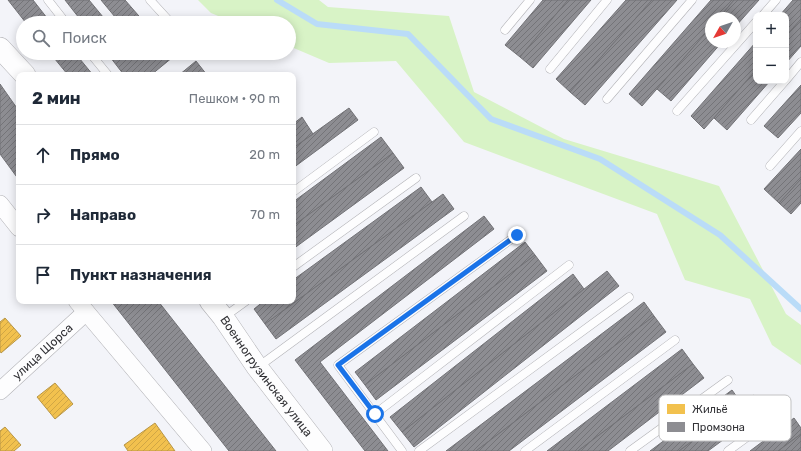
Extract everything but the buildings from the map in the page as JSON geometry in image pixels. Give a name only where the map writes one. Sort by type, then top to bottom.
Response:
[{"type":"street","points":[[0,48],[22,72]]},
{"type":"street","points":[[0,204],[16,224]]},
{"type":"street","name":"Военногрузинская улица","points":[[212,304],[257,367],[322,451]]},
{"type":"street","points":[[81,307],[203,451]]},
{"type":"street","name":"улица Щорса","points":[[0,391],[81,307]]},
{"type":"lane","points":[[48,0],[61,16]]},
{"type":"lane","points":[[150,0],[165,16]]},
{"type":"lane","points":[[505,30],[530,0]]},
{"type":"lane","points":[[550,69],[607,0]]},
{"type":"lane","points":[[607,99],[692,0]]},
{"type":"lane","points":[[766,12],[776,0]]},
{"type":"lane","points":[[677,112],[753,25]]},
{"type":"lane","points":[[96,60],[106,72]]},
{"type":"lane","points":[[789,76],[801,62]]},
{"type":"lane","points":[[751,120],[782,84]]},
{"type":"lane","points":[[770,166],[801,131]]},
{"type":"lane","points":[[296,190],[374,132]]},
{"type":"lane","points":[[296,265],[416,178]]},
{"type":"lane","points":[[257,367],[464,216]]},
{"type":"lane","points":[[402,451],[338,365],[517,235]]},
{"type":"lane","points":[[375,414],[569,265]]},
{"type":"lane","points":[[419,451],[629,297]]},
{"type":"lane","points":[[223,317],[242,304]]},
{"type":"lane","points":[[525,451],[675,340]]},
{"type":"lane","points":[[707,395],[728,380]]},
{"type":"lane","points":[[630,451],[659,430]]},
{"type":"lane","points":[[728,451],[742,441]]},
{"type":"green space","points":[[198,0],[319,0],[328,7],[449,16],[474,92],[564,139],[719,186],[786,314],[801,325],[801,365],[772,345],[750,299],[685,280],[657,214],[464,142],[396,61],[329,63],[296,49],[296,16],[218,16],[211,13]]},
{"type":"waterway","points":[[277,0],[317,24],[408,34],[491,119],[600,159],[720,235],[801,309]]},
{"type":"route","points":[[375,414],[338,365],[517,235]]}]
